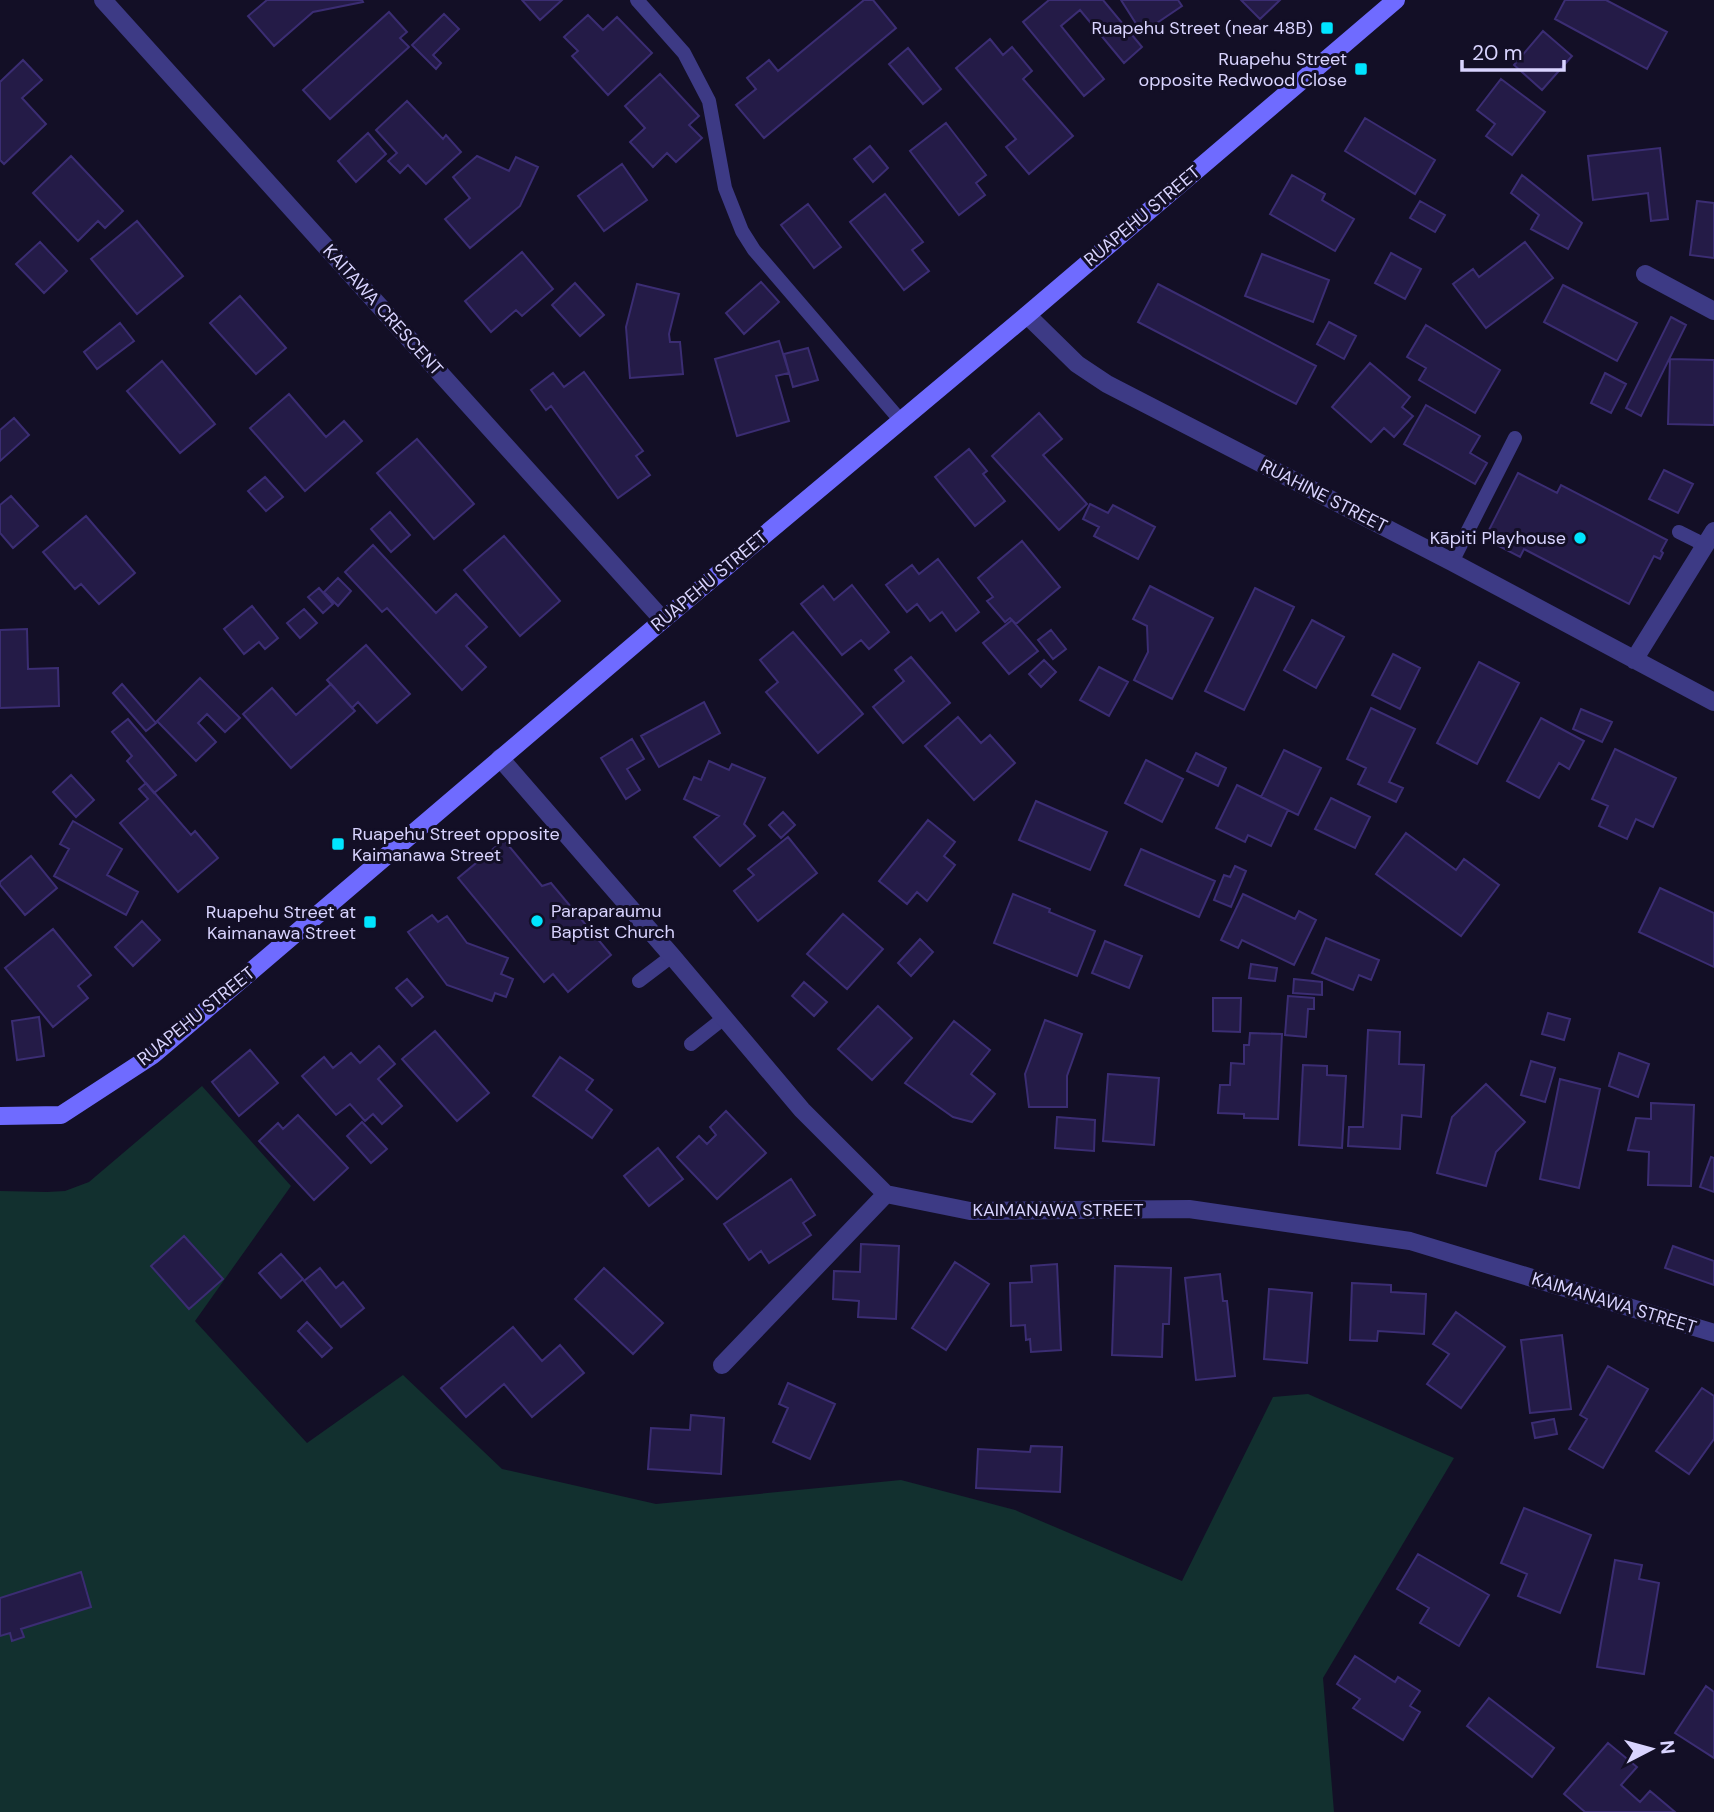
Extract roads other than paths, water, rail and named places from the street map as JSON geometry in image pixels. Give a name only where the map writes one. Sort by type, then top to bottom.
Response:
[{"type":"street","name":"KAITAWA CRESCENT","points":[[103,0],[663,620]]},
{"type":"street","name":"RUAPEHU STREET","points":[[0,1116],[61,1115],[153,1055],[1396,0]]},
{"type":"street","points":[[1645,274],[1714,311]]},
{"type":"street","name":"RUAHINE STREET","points":[[1027,315],[1077,364],[1107,384],[1452,562],[1714,702]]},
{"type":"street","points":[[1634,660],[1709,538]]},
{"type":"street","points":[[500,758],[802,1110],[886,1194],[722,1365]]},
{"type":"street","name":"KAIMANAWA STREET","points":[[886,1194],[970,1211],[1189,1209],[1410,1241],[1714,1333]]},
{"type":"lane","points":[[637,0],[684,53],[709,101],[724,188],[742,231],[754,250],[901,421]]},
{"type":"lane","points":[[1452,562],[1515,438]]},
{"type":"lane","points":[[1679,532],[1709,538]]},
{"type":"lane","points":[[639,981],[672,956]]},
{"type":"lane","points":[[691,1044],[724,1018]]},
{"type":"place","name":"Ruapehu Street (near 48B)","points":[[1327,28]]},
{"type":"place","name":"Ruapehu Street opposite Redwood Close","points":[[1361,69]]},
{"type":"place","name":"Kāpiti Playhouse","points":[[1580,538]]},
{"type":"place","name":"Ruapehu Street opposite Kaimanawa Street","points":[[338,844]]},
{"type":"place","name":"Paraparaumu Baptist Church","points":[[537,921]]},
{"type":"place","name":"Ruapehu Street at Kaimanawa Street","points":[[370,922]]}]
